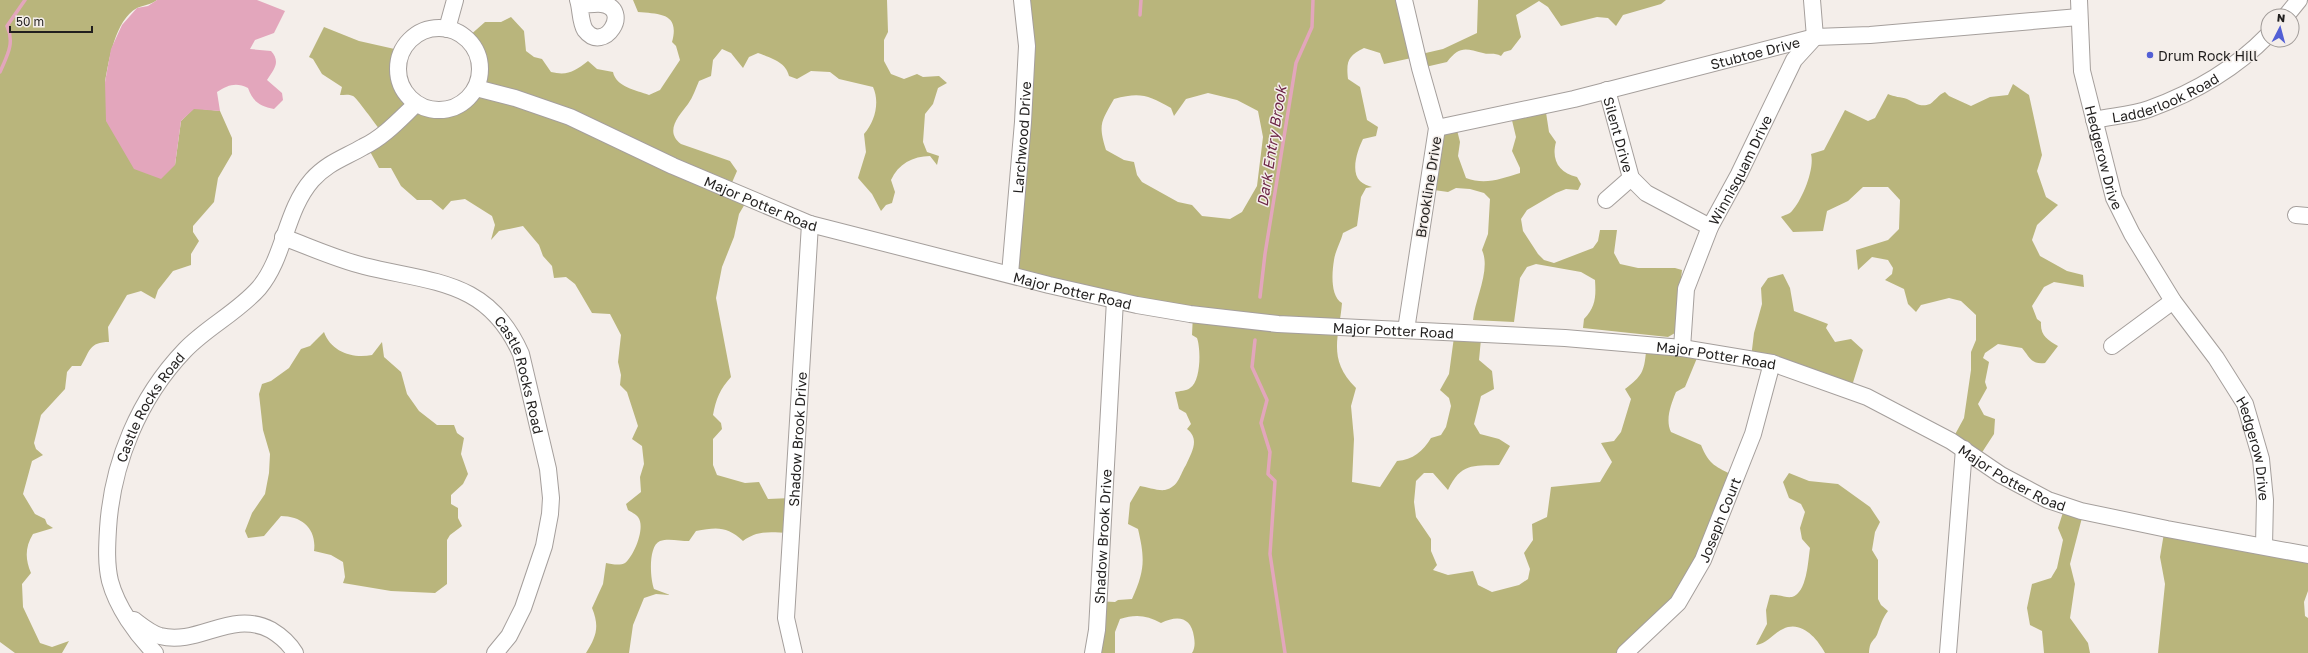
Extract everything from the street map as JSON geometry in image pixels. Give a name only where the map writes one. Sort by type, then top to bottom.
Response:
[{"type":"street","points":[[447,29],[455,0]]},
{"type":"street","name":"Larchwood Drive","points":[[1010,274],[1023,122],[1027,46],[1022,0]]},
{"type":"street","name":"Brookline Drive","points":[[1404,0],[1407,19],[1437,128],[1406,330]]},
{"type":"street","points":[[1812,0],[1814,37]]},
{"type":"street","name":"Hedgerow Drive","points":[[2079,0],[2082,71],[2114,198],[2132,234],[2173,300],[2216,358],[2245,404],[2261,459],[2265,500],[2264,546]]},
{"type":"street","points":[[2292,8],[2299,0]]},
{"type":"street","name":"Stubtoe Drive","points":[[1437,128],[1574,99],[1814,37],[1894,34],[2079,17]]},
{"type":"street","points":[[447,29],[466,39],[473,47],[480,67],[476,88],[460,105],[450,109],[438,110],[416,104],[408,97],[399,79],[398,69],[403,49],[417,35],[426,30],[447,29]]},
{"type":"street","name":"Winnisquam Drive","points":[[1682,348],[1686,289],[1710,227],[1739,174],[1794,60],[1814,37]]},
{"type":"street","name":"Ladderlook Road","points":[[2094,120],[2148,109],[2203,86],[2248,56],[2260,43]]},
{"type":"street","name":"Major Potter Road","points":[[476,88],[515,98],[570,117],[672,166],[810,224],[1115,300],[1190,314],[1278,324],[1565,338],[1682,348],[1772,363],[1867,397],[1964,449],[2001,475],[2048,500],[2082,511],[2308,555]]},
{"type":"street","name":"Silent Drive","points":[[1607,90],[1631,178],[1646,193],[1710,227]]},
{"type":"street","name":"Castle Rocks Road","points":[[155,653],[145,643],[126,615],[110,580],[107,541],[108,515],[117,471],[136,418],[158,382],[185,350],[199,336],[249,298],[260,287],[268,274],[298,201],[311,181],[325,167],[383,135],[416,104]]},
{"type":"street","name":"Silent Drive","points":[[1606,200],[1631,178]]},
{"type":"street","name":"Shadow Brook Drive","points":[[793,653],[786,618],[810,224]]},
{"type":"street","name":"Castle Rocks Road","points":[[283,237],[347,261],[420,276],[453,286],[468,293],[493,312],[514,339],[521,354],[545,452],[551,498],[544,546],[523,608],[509,636],[495,653]]},
{"type":"street","name":"Shadow Brook Drive","points":[[1092,653],[1097,622],[1115,300]]},
{"type":"street","points":[[2112,346],[2173,300]]},
{"type":"street","name":"Joseph Court","points":[[1625,653],[1678,603],[1703,560],[1753,434],[1772,363]]},
{"type":"street","points":[[1948,653],[1964,449]]},
{"type":"street","points":[[126,615],[153,633],[162,636],[184,637],[222,626],[238,623],[252,623],[279,635],[295,653]]},
{"type":"shaded area","points":[[0,0],[157,0],[137,8],[129,14],[123,22],[114,41],[105,82],[175,165],[181,121],[194,108],[220,111],[232,138],[232,154],[218,178],[214,202],[193,226],[193,232],[199,241],[191,254],[191,265],[173,271],[158,290],[155,299],[141,291],[127,295],[108,327],[109,342],[102,342],[91,348],[81,366],[72,366],[67,372],[65,389],[41,415],[34,443],[36,449],[43,455],[32,461],[23,494],[35,514],[45,519],[47,524],[53,528],[33,534],[28,544],[27,558],[31,573],[22,584],[23,607],[40,643],[52,647],[69,641],[62,653],[15,653],[0,642]]},
{"type":"shaded area","points":[[157,0],[257,0],[285,11],[274,33],[255,40],[250,49],[271,51],[274,55],[276,59],[275,66],[267,80],[282,93],[283,100],[274,109],[258,103],[252,97],[248,88],[244,86],[232,85],[217,92],[220,111],[194,109],[181,121],[175,165],[161,179],[134,169],[106,121],[105,82],[111,49],[122,25],[137,8],[148,6]]},
{"type":"shaded area","points":[[633,0],[887,0],[888,32],[884,40],[884,61],[891,74],[904,79],[917,74],[923,77],[939,76],[947,83],[938,88],[933,104],[925,114],[923,142],[927,152],[939,156],[937,165],[930,156],[924,156],[912,159],[902,165],[891,180],[895,192],[892,203],[886,205],[881,211],[872,194],[858,178],[866,152],[864,134],[874,118],[875,112],[876,99],[873,87],[839,79],[830,72],[811,71],[797,79],[789,76],[785,67],[777,61],[758,53],[749,57],[743,68],[731,53],[722,49],[713,60],[711,76],[699,81],[690,101],[677,119],[673,129],[674,134],[676,139],[681,144],[730,161],[737,171],[727,194],[746,202],[739,214],[734,237],[722,267],[716,298],[731,377],[719,394],[713,415],[721,423],[722,429],[713,439],[713,465],[717,475],[745,483],[759,482],[768,499],[791,498],[788,533],[759,533],[743,541],[727,530],[716,528],[696,531],[689,541],[660,541],[653,549],[652,555],[651,570],[653,584],[654,589],[670,595],[656,594],[644,598],[633,625],[629,653],[586,653],[596,632],[596,621],[592,608],[603,584],[606,563],[618,565],[625,563],[635,548],[641,527],[638,517],[628,510],[626,504],[641,492],[640,477],[644,464],[642,446],[632,439],[638,426],[627,392],[620,385],[621,375],[618,362],[621,335],[610,314],[592,313],[575,284],[566,277],[554,278],[552,266],[543,256],[539,245],[523,226],[499,231],[491,240],[495,225],[492,216],[465,199],[451,201],[443,210],[431,200],[417,200],[401,186],[391,168],[379,168],[367,146],[381,131],[355,98],[350,95],[340,95],[342,87],[322,74],[313,59],[309,57],[324,27],[359,41],[399,50],[397,72],[398,88],[405,100],[411,105],[428,112],[447,112],[456,110],[463,106],[480,88],[477,53],[468,37],[485,22],[501,22],[511,17],[524,31],[526,51],[534,57],[542,59],[551,72],[571,72],[588,61],[597,69],[613,72],[615,77],[622,85],[649,95],[660,90],[680,60],[676,46],[672,42],[674,32],[671,20],[654,13],[638,12]]},
{"type":"shaded area","points":[[1021,0],[1404,0],[1417,55],[1443,49],[1477,33],[1478,0],[1666,0],[1661,4],[1623,15],[1616,26],[1608,18],[1597,17],[1561,26],[1548,7],[1539,1],[1516,15],[1521,37],[1511,50],[1504,52],[1501,56],[1496,54],[1485,54],[1467,49],[1455,53],[1447,62],[1421,68],[1416,57],[1384,64],[1380,53],[1364,48],[1354,54],[1349,60],[1347,68],[1348,79],[1360,87],[1367,120],[1378,127],[1376,136],[1363,139],[1357,154],[1355,166],[1357,177],[1360,181],[1372,187],[1366,188],[1361,197],[1357,226],[1343,233],[1335,257],[1333,271],[1335,295],[1342,303],[1337,338],[1338,358],[1347,377],[1356,388],[1351,406],[1354,439],[1352,482],[1380,487],[1397,461],[1413,457],[1425,447],[1431,438],[1441,435],[1446,427],[1451,406],[1449,398],[1440,390],[1449,374],[1454,337],[1481,339],[1479,360],[1492,371],[1494,389],[1481,396],[1474,424],[1480,434],[1499,439],[1510,446],[1499,465],[1474,466],[1463,470],[1453,481],[1448,490],[1433,473],[1424,473],[1416,481],[1414,502],[1416,517],[1431,539],[1431,551],[1437,565],[1433,570],[1448,575],[1473,571],[1478,585],[1492,592],[1519,585],[1528,579],[1530,569],[1524,553],[1533,540],[1532,524],[1547,517],[1551,487],[1600,482],[1612,462],[1601,443],[1614,441],[1621,432],[1631,399],[1625,389],[1639,377],[1643,369],[1646,352],[1697,358],[1685,387],[1676,392],[1669,412],[1669,427],[1671,432],[1701,445],[1707,457],[1714,465],[1735,476],[1682,597],[1623,653],[1192,653],[1194,649],[1194,637],[1190,625],[1187,622],[1173,619],[1161,623],[1151,618],[1131,616],[1120,619],[1115,632],[1115,653],[1089,653],[1095,601],[1115,602],[1118,600],[1132,599],[1139,580],[1143,557],[1138,529],[1128,524],[1130,503],[1140,486],[1165,490],[1173,486],[1186,465],[1194,446],[1193,437],[1187,429],[1191,424],[1186,413],[1179,409],[1175,392],[1189,389],[1194,384],[1198,372],[1199,349],[1197,338],[1192,335],[1193,314],[1010,268]],"holes":[[[1208,93],[1237,100],[1258,111],[1263,137],[1257,186],[1242,212],[1230,219],[1202,216],[1192,205],[1178,202],[1142,182],[1137,175],[1134,162],[1124,160],[1106,150],[1102,134],[1102,123],[1114,99],[1137,95],[1144,96],[1156,100],[1171,108],[1174,116],[1186,99]]]},
{"type":"shaded area","points":[[2013,84],[2029,95],[2042,155],[2037,171],[2046,197],[2058,205],[2037,225],[2032,240],[2040,256],[2067,271],[2083,275],[2084,287],[2054,282],[2044,287],[2032,306],[2037,319],[2041,322],[2043,334],[2058,346],[2045,363],[2036,363],[2022,348],[1998,344],[1985,353],[1983,358],[1989,362],[1985,382],[1987,388],[1978,404],[1984,415],[1995,419],[1994,434],[1979,457],[1952,440],[1964,418],[1971,370],[1971,352],[1976,340],[1976,315],[1961,301],[1949,298],[1921,305],[1916,312],[1908,304],[1904,289],[1885,280],[1892,274],[1893,268],[1888,260],[1872,257],[1858,270],[1856,250],[1888,240],[1899,229],[1900,200],[1888,187],[1863,187],[1848,201],[1827,211],[1823,231],[1793,232],[1781,217],[1791,212],[1800,200],[1807,184],[1811,168],[1811,154],[1824,150],[1845,110],[1868,121],[1875,118],[1888,94],[1907,99],[1917,104],[1926,105],[1930,104],[1945,92],[1949,96],[1971,106],[1990,97],[2008,95]]},
{"type":"shaded area","points":[[1545,106],[1549,132],[1556,142],[1555,154],[1558,165],[1565,172],[1577,177],[1581,184],[1578,190],[1566,189],[1556,193],[1527,210],[1521,219],[1523,231],[1538,254],[1544,260],[1554,263],[1593,248],[1598,241],[1600,230],[1617,230],[1614,253],[1620,264],[1638,268],[1675,268],[1682,270],[1675,333],[1668,337],[1583,328],[1584,319],[1593,306],[1595,280],[1581,272],[1536,264],[1527,267],[1520,278],[1514,322],[1473,320],[1484,275],[1485,266],[1482,250],[1488,234],[1490,199],[1484,193],[1470,189],[1456,188],[1448,192],[1427,189],[1436,129],[1456,126],[1460,142],[1458,156],[1466,178],[1480,181],[1500,179],[1520,173],[1520,168],[1512,151],[1516,137],[1510,112]]},
{"type":"shaded area","points":[[1783,274],[1790,288],[1794,311],[1828,324],[1826,328],[1835,342],[1851,339],[1863,350],[1851,389],[1751,358],[1754,333],[1762,304],[1761,288],[1768,278]]},
{"type":"shaded area","points":[[324,332],[332,345],[350,355],[372,355],[382,342],[384,357],[401,372],[407,394],[419,411],[437,425],[454,425],[457,433],[464,438],[461,454],[468,474],[463,484],[451,495],[451,504],[458,508],[458,518],[462,526],[450,535],[447,540],[447,584],[435,593],[391,591],[343,583],[345,577],[343,562],[331,555],[314,551],[313,536],[310,530],[301,521],[295,518],[281,516],[264,536],[248,538],[245,531],[252,513],[265,494],[269,473],[270,454],[263,430],[259,394],[262,384],[271,381],[289,368],[301,349],[310,346]]},
{"type":"shaded area","points":[[1789,473],[1809,481],[1838,484],[1870,507],[1880,522],[1875,532],[1872,550],[1878,560],[1878,599],[1881,605],[1888,611],[1883,619],[1877,635],[1871,642],[1869,653],[1825,653],[1813,636],[1796,627],[1783,629],[1767,641],[1756,645],[1767,624],[1766,610],[1770,595],[1792,597],[1801,589],[1806,576],[1810,548],[1802,539],[1800,528],[1805,512],[1801,504],[1789,498],[1783,482]]},
{"type":"shaded area","points":[[2065,506],[2084,510],[2070,564],[2075,584],[2070,618],[2088,643],[2090,653],[2044,653],[2042,631],[2030,625],[2027,608],[2032,584],[2051,578],[2057,568],[2063,540],[2058,528]]},
{"type":"shaded area","points":[[2165,527],[2308,554],[2308,591],[2304,602],[2305,616],[2308,618],[2308,653],[2158,653],[2165,584],[2160,557]]},
{"type":"waterway","points":[[0,72],[10,44],[7,26],[25,0]]},
{"type":"waterway","points":[[1140,15],[1141,0]]},
{"type":"waterway","name":"Dark Entry Brook","points":[[1260,297],[1265,254],[1296,63],[1312,27],[1313,0]]},
{"type":"waterway","name":"Dark Entry Brook","points":[[1255,340],[1252,367],[1267,400],[1261,423],[1270,452],[1268,474],[1275,481],[1270,554],[1285,653]]},
{"type":"place","name":"Drum Rock Hill","points":[[2150,55]]}]
